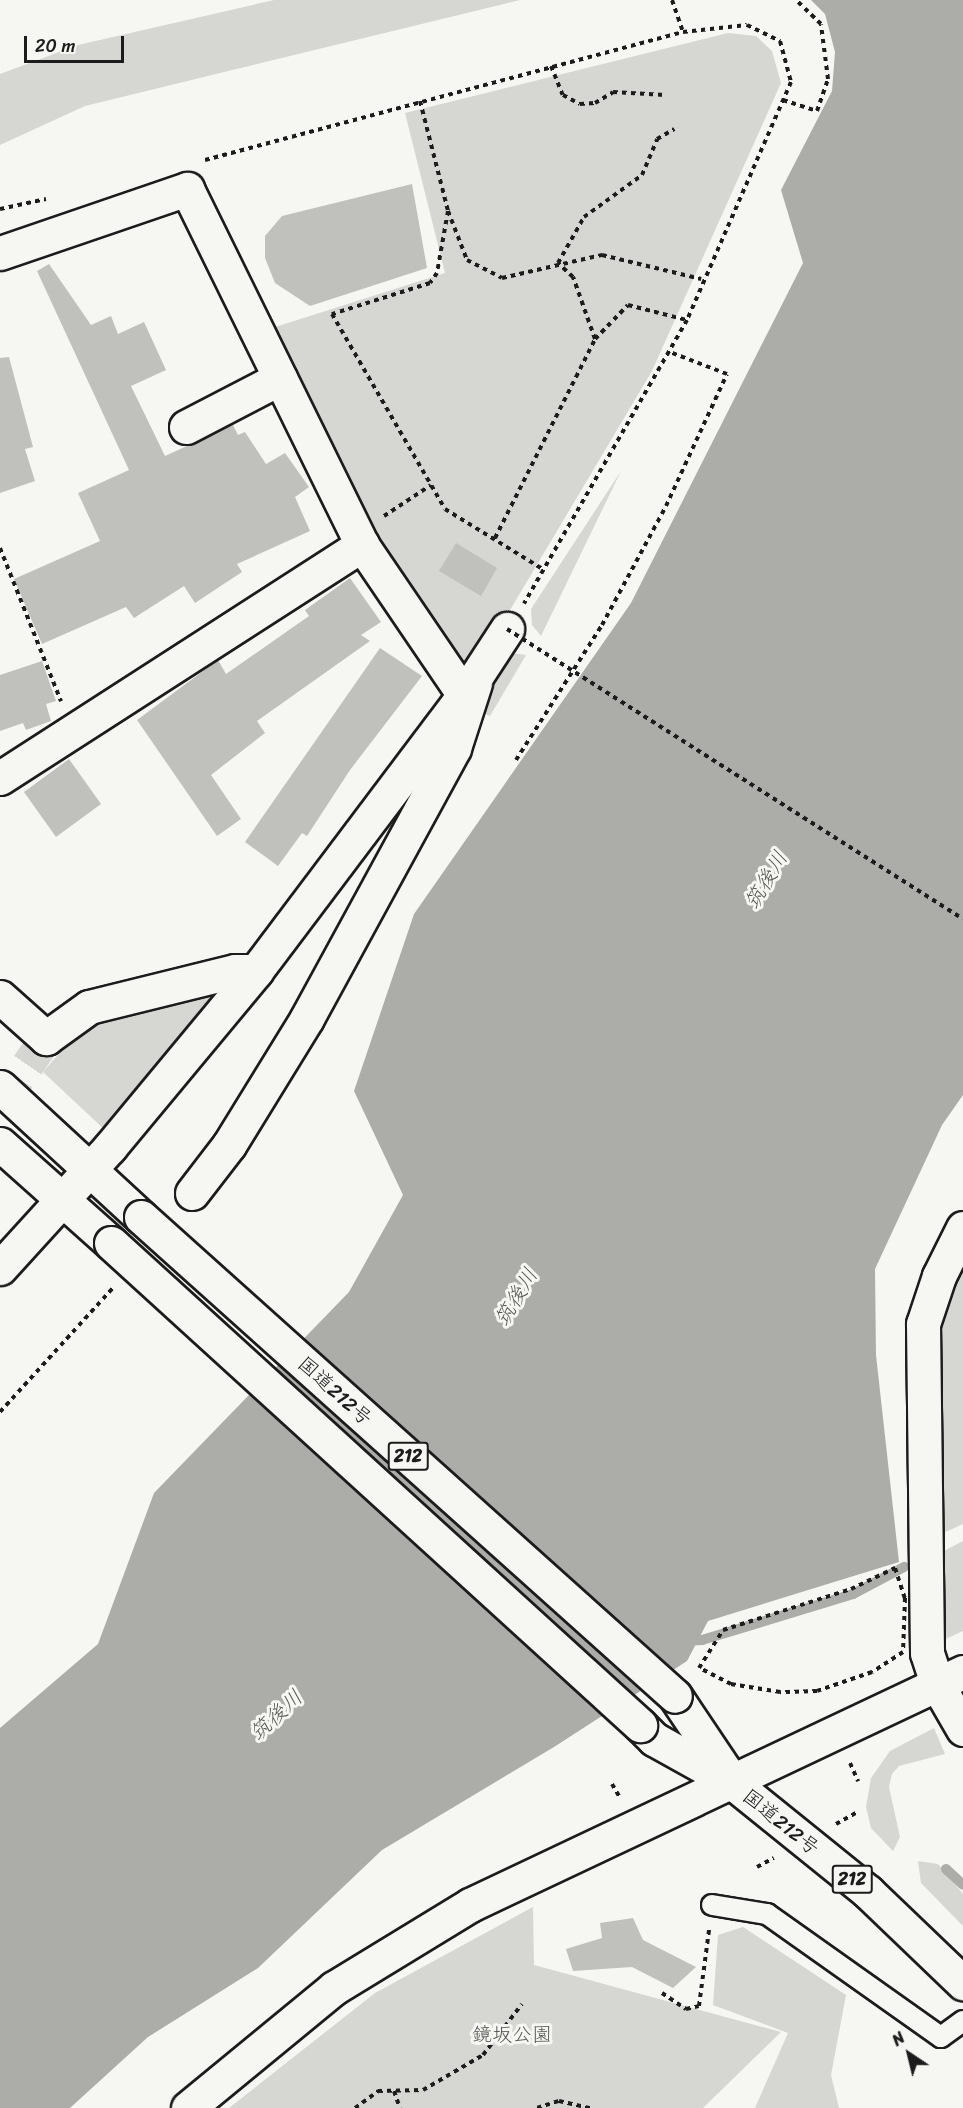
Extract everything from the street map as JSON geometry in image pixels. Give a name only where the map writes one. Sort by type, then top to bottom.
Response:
[{"type":"main road","points":[[0,253],[186,177],[280,378],[359,539],[472,682]]},
{"type":"main road","points":[[186,427],[280,378]]},
{"type":"main road","points":[[0,778],[74,732],[359,539]]},
{"type":"main road","points":[[0,1268],[89,1169],[256,971],[472,682],[513,620]]},
{"type":"main road","points":[[192,1193],[229,1145],[313,1007],[454,748],[472,682]]},
{"type":"main road","points":[[0,997],[46,1038],[89,1007],[235,971],[256,971]]},
{"type":"main road","name":"国道212号","points":[[0,1087],[141,1217],[675,1696],[732,1783]]},
{"type":"main road","name":"国道212号","points":[[0,1144],[654,1739],[732,1783],[868,1892],[963,1983]]},
{"type":"main road","points":[[963,1228],[939,1276],[923,1324],[927,1653],[950,1678],[963,1729]]},
{"type":"main road","points":[[188,2108],[334,1989],[470,1905],[950,1678]]},
{"type":"lane","points":[[712,1905],[767,1914],[941,2037],[963,2021]]},
{"type":"path","points":[[672,0],[682,32]]},
{"type":"path","points":[[783,100],[817,111],[828,79],[821,24],[796,0]]},
{"type":"path","points":[[186,177],[420,101],[682,32],[747,25],[780,40],[791,82],[701,279],[687,320],[513,620],[963,919]]},
{"type":"path","points":[[551,66],[563,95],[580,104],[595,103],[613,92],[665,95]]},
{"type":"path","points":[[420,101],[448,211],[467,260],[502,278],[558,263],[602,255],[701,279]]},
{"type":"path","points":[[558,263],[584,217],[642,174],[657,140],[674,129]]},
{"type":"path","points":[[0,209],[54,197]]},
{"type":"path","points":[[448,211],[437,273],[430,283],[332,314],[445,509],[544,570]]},
{"type":"path","points":[[558,263],[573,277],[595,339]]},
{"type":"path","points":[[495,538],[595,339],[628,305],[687,320]]},
{"type":"path","points":[[516,760],[602,625],[666,506],[727,374],[670,352]]},
{"type":"path","points":[[359,539],[431,485]]},
{"type":"path","points":[[0,548],[74,732]]},
{"type":"path","points":[[0,1412],[101,1303]]},
{"type":"path","points":[[894,1568],[905,1598],[903,1652],[872,1672],[817,1691],[780,1692],[731,1684],[699,1668],[723,1630],[851,1589],[894,1568]]},
{"type":"path","points":[[662,1993],[686,2009],[699,2006],[712,1905]]},
{"type":"path","points":[[355,2108],[378,2091],[423,2090],[483,2055],[522,2004]]},
{"type":"path","points":[[394,2091],[400,2108]]},
{"type":"path","points":[[537,2108],[559,2101],[590,2108]]},
{"type":"green space","points":[[274,0],[520,0],[85,106],[0,145],[0,74],[78,45]]},
{"type":"green space","points":[[728,33],[756,36],[772,51],[781,83],[652,371],[465,686],[361,523],[269,329],[445,273],[405,113]]},
{"type":"green space","points":[[621,471],[541,636],[532,625],[531,609]]},
{"type":"green space","points":[[504,652],[526,655],[490,716],[474,709]]},
{"type":"green space","points":[[221,983],[106,1131],[43,1072],[91,1017]]},
{"type":"green space","points":[[963,1246],[963,1524],[937,1536],[932,1327]]},
{"type":"green space","points":[[963,1541],[963,1631],[937,1643],[936,1555]]},
{"type":"green space","points":[[934,1728],[945,1754],[899,1766],[892,1774],[889,1787],[900,1837],[893,1851],[871,1828],[866,1807],[871,1778],[890,1751]]},
{"type":"green space","points":[[918,1861],[938,1864],[963,1894],[963,1926],[921,1883]]},
{"type":"green space","name":"鏡坂公園","points":[[533,1907],[534,1965],[781,2032],[703,2108],[229,2108],[375,1993]]},
{"type":"green space","points":[[743,1927],[846,1995],[831,2075],[839,2108],[755,2108],[788,2033],[713,2005],[718,1935]]},
{"type":"water","name":"筑後川","points":[[811,0],[963,0],[963,1095],[942,1125],[875,1269],[876,1355],[899,1562],[708,1621],[687,1661],[554,1747],[382,1850],[258,1968],[148,2037],[70,2108],[0,2108],[0,1728],[98,1644],[154,1493],[349,1292],[403,1195],[354,1091],[414,914],[631,603],[803,263],[781,190],[832,91],[835,52],[825,14]]},
{"type":"building","points":[[412,184],[427,268],[310,306],[275,283],[265,258],[265,236],[282,216]]},
{"type":"building","points":[[49,264],[91,325],[111,316],[118,334],[144,322],[166,370],[131,386],[165,456],[233,425],[238,435],[245,432],[266,464],[285,453],[309,487],[295,497],[310,531],[237,564],[242,572],[195,603],[184,586],[134,618],[126,607],[42,644],[14,579],[100,541],[78,493],[129,470],[37,271]]},
{"type":"building","points":[[9,357],[33,447],[25,449],[35,481],[0,493],[0,358]]},
{"type":"building","points":[[456,543],[497,568],[481,596],[439,571]]},
{"type":"building","points":[[350,578],[381,622],[361,635],[370,641],[257,721],[265,733],[211,775],[241,819],[217,836],[137,720],[218,660],[226,674],[309,616],[305,610]]},
{"type":"building","points":[[380,648],[422,676],[350,770],[307,836],[302,833],[278,866],[245,842]]},
{"type":"building","points":[[42,661],[56,701],[46,704],[51,721],[26,730],[23,723],[0,731],[0,675]]},
{"type":"building","points":[[69,759],[101,804],[56,837],[24,792]]},
{"type":"building","points":[[633,1918],[643,1940],[696,1967],[673,1988],[632,1967],[573,1971],[566,1949],[602,1938],[600,1923]]},
{"type":"waterway","points":[[684,1641],[702,1640],[853,1594],[904,1567]]},
{"type":"waterway","points":[[946,1869],[963,1885]]},
{"type":"tunnel","points":[[0,1105],[46,1038]]}]
